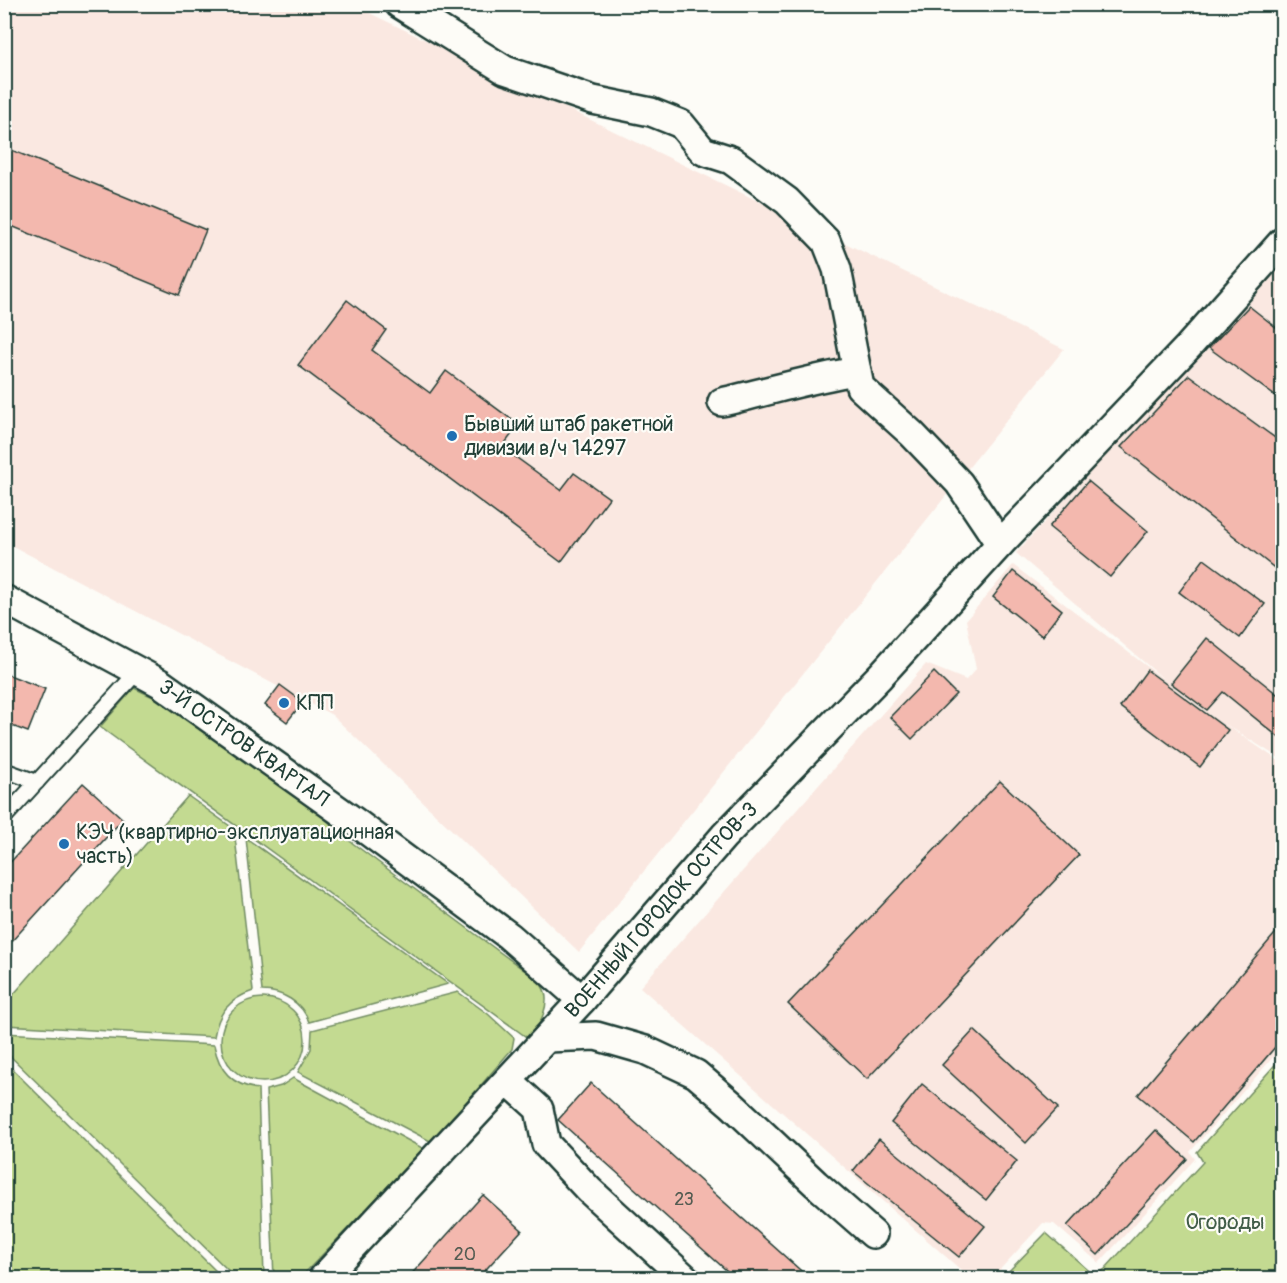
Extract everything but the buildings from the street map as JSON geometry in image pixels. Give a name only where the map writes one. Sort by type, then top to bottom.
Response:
[{"type":"street","points":[[399,4],[506,70],[593,100],[651,112],[681,124],[703,151],[731,160],[787,201],[826,241],[837,269],[860,387],[912,434],[959,483],[1000,544]]},
{"type":"street","name":"ВОЕННЫЙ ГОРОДОК ОСТРОВ-3","points":[[323,1278],[582,1000],[724,836],[880,676],[1000,544],[1188,348],[1282,242]]},
{"type":"street","points":[[723,402],[821,376],[857,371]]},
{"type":"street","name":"3-Й ОСТРОВ КВАРТАЛ","points":[[4,599],[160,683],[509,936],[582,1000]]},
{"type":"street","points":[[547,1038],[596,1036],[645,1050],[696,1074],[873,1234]]},
{"type":"street","points":[[508,1080],[539,1108],[546,1144],[673,1275]]},
{"type":"lane","points":[[4,818],[138,671]]},
{"type":"lane","points":[[4,770],[37,782]]},
{"type":"shaded area","points":[[4,5],[353,5],[1064,349],[579,952],[332,715],[5,542]]},
{"type":"shaded area","points":[[1282,262],[1282,760],[1222,722],[1282,763],[1282,1047],[1190,1152],[1195,1159],[1099,1263],[1054,1224],[1043,1223],[992,1278],[970,1278],[640,987],[926,664],[966,680],[976,669],[966,620],[1013,565],[1165,680],[1016,553]]},
{"type":"green space","points":[[134,688],[232,734],[347,839],[532,976],[541,985],[546,999],[543,1014],[529,1039],[100,727]]},
{"type":"green space","points":[[188,796],[234,829],[253,991],[237,998],[226,1008],[218,1021],[214,1037],[5,1025],[5,1004]]},
{"type":"green space","points":[[246,838],[448,984],[309,1022],[302,1009],[290,999],[277,993],[262,991]]},
{"type":"green space","points":[[458,992],[488,1014],[514,1038],[512,1049],[432,1142],[298,1072],[311,1049],[312,1030]]},
{"type":"green space","points":[[263,998],[279,1001],[293,1010],[302,1024],[305,1040],[302,1056],[293,1070],[279,1079],[263,1082],[247,1079],[233,1070],[224,1056],[221,1040],[224,1024],[233,1010],[247,1001]]},
{"type":"green space","points":[[4,1033],[214,1045],[219,1062],[228,1075],[240,1084],[258,1089],[264,1278],[236,1278],[5,1051]]},
{"type":"green space","name":"Огороды","points":[[1282,1057],[1282,1278],[1002,1278],[1046,1233],[1095,1276],[1105,1269],[1203,1162],[1197,1152]]},
{"type":"green space","points":[[5,1062],[223,1278],[5,1278]]},
{"type":"green space","points":[[293,1078],[424,1149],[300,1278],[274,1278],[266,1090],[281,1086]]},
{"type":"place","name":"Бывший штаб ракетной дивизии в/ч 14297","points":[[452,436]]},
{"type":"place","name":"КПП","points":[[284,703]]},
{"type":"place","name":"КЭЧ (квартирно-эксплуатационная часть)","points":[[64,844]]}]
